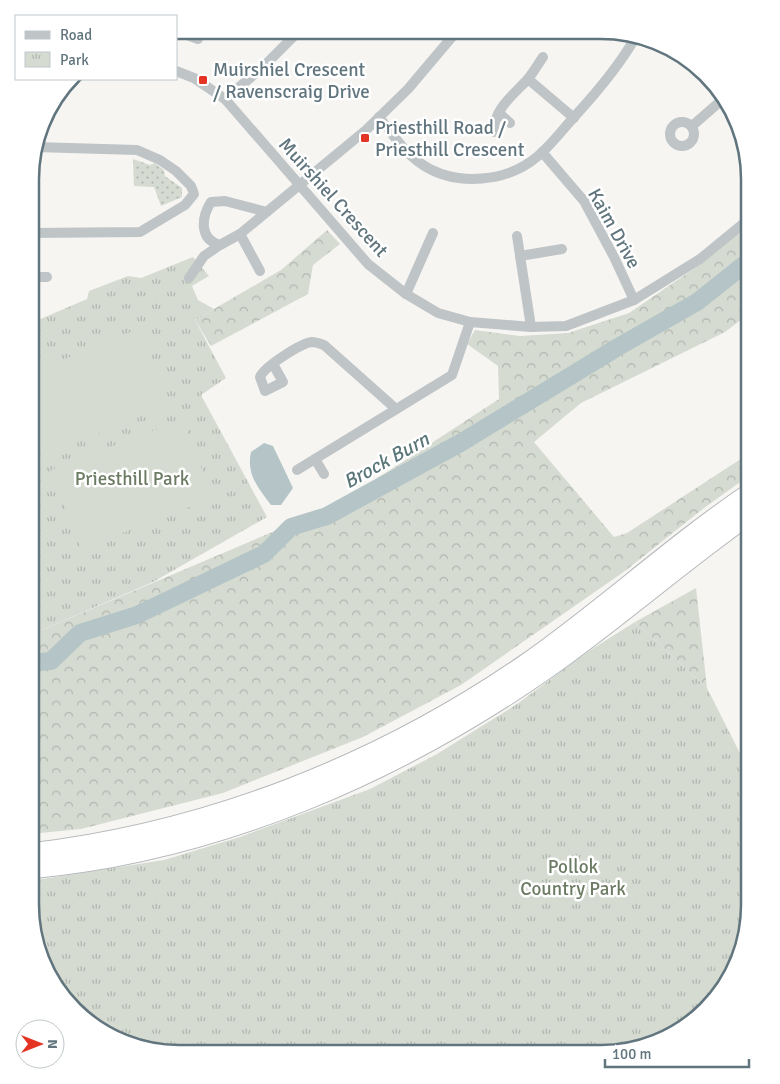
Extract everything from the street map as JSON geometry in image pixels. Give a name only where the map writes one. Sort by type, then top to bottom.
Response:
[{"type":"highway","points":[[39,852],[120,838],[211,816],[306,783],[379,750],[463,704],[524,665],[741,504]]},
{"type":"highway","points":[[39,868],[120,856],[209,834],[328,791],[397,759],[471,719],[550,666],[741,505]]},
{"type":"street","points":[[225,99],[263,67],[291,39]]},
{"type":"street","points":[[189,278],[204,256],[240,234],[298,185],[345,149],[408,89],[450,39]]},
{"type":"street","points":[[379,117],[398,141],[424,166],[461,178],[481,179],[498,176],[518,168],[542,152],[574,118],[632,43]]},
{"type":"street","points":[[494,132],[498,113],[528,79],[543,57]]},
{"type":"street","name":"Muirshiel Crescent","points":[[178,72],[194,78],[225,99],[368,264],[406,294],[438,313],[470,322],[531,327],[566,326],[634,300],[700,259],[741,225]]},
{"type":"street","points":[[528,79],[574,118]]},
{"type":"street","points":[[692,126],[719,103]]},
{"type":"street","points":[[498,113],[510,123]]},
{"type":"street","points":[[39,233],[140,232],[184,205],[194,194],[176,171],[160,160],[137,150],[42,147]]},
{"type":"street","name":"Kaim Drive","points":[[542,152],[584,201],[614,256],[634,300]]},
{"type":"street","points":[[220,245],[216,244],[206,234],[203,224],[203,214],[211,202],[225,200],[267,212]]},
{"type":"street","points":[[406,294],[433,232]]},
{"type":"street","points":[[240,234],[260,271]]},
{"type":"street","points":[[518,236],[531,327]]},
{"type":"street","points":[[520,256],[562,249]]},
{"type":"street","points":[[39,277],[47,277]]},
{"type":"street","points":[[297,470],[452,375],[470,322]]},
{"type":"street","points":[[272,364],[301,346],[313,342],[324,345],[396,409]]},
{"type":"street","points":[[315,459],[324,474]]},
{"type":"green space","points":[[133,159],[150,165],[155,163],[164,170],[165,176],[182,188],[182,197],[161,206],[154,187],[134,186]]},
{"type":"green space","points":[[741,226],[741,320],[725,332],[581,403],[534,442],[614,537],[627,533],[741,459],[741,481],[704,508],[625,571],[461,685],[363,737],[223,793],[81,829],[39,833],[39,631],[338,504],[499,399],[498,366],[467,344],[475,330],[520,336],[568,333],[629,313],[701,264]]},
{"type":"green space","points":[[327,230],[340,244],[313,265],[308,294],[211,346],[195,320],[281,270]]},
{"type":"green space","name":"Priesthill Park","points":[[193,257],[209,276],[192,286],[198,300],[214,309],[195,320],[226,378],[201,395],[267,517],[153,582],[39,631],[39,320],[87,299],[89,291],[128,276],[141,278]]},
{"type":"green space","points":[[140,328],[171,404],[45,455],[39,440],[39,370]]},
{"type":"green space","points":[[183,419],[213,498],[81,549],[51,470]]},
{"type":"green space","points":[[696,588],[707,688],[635,622]]},
{"type":"green space","name":"Pollok Country Park","points":[[635,622],[707,688],[741,755],[741,914],[739,932],[727,967],[718,983],[679,1022],[646,1038],[610,1045],[161,1044],[125,1035],[94,1016],[68,990],[53,967],[49,959],[40,923],[39,880],[164,860],[240,837],[370,789],[437,754],[517,704],[589,651]]},
{"type":"shaded area","points":[[264,443],[273,446],[293,488],[281,505],[271,505],[254,480],[250,467],[251,452]]},
{"type":"waterway","name":"Brock Burn","points":[[39,662],[51,661],[80,633],[137,615],[264,554],[291,527],[327,516],[462,442],[618,347],[697,302],[741,267]]},
{"type":"place","name":"Muirshiel Crescent / Ravenscraig Drive","points":[[203,80]]},
{"type":"place","name":"Priesthill Road / Priesthill Crescent","points":[[365,138]]}]
